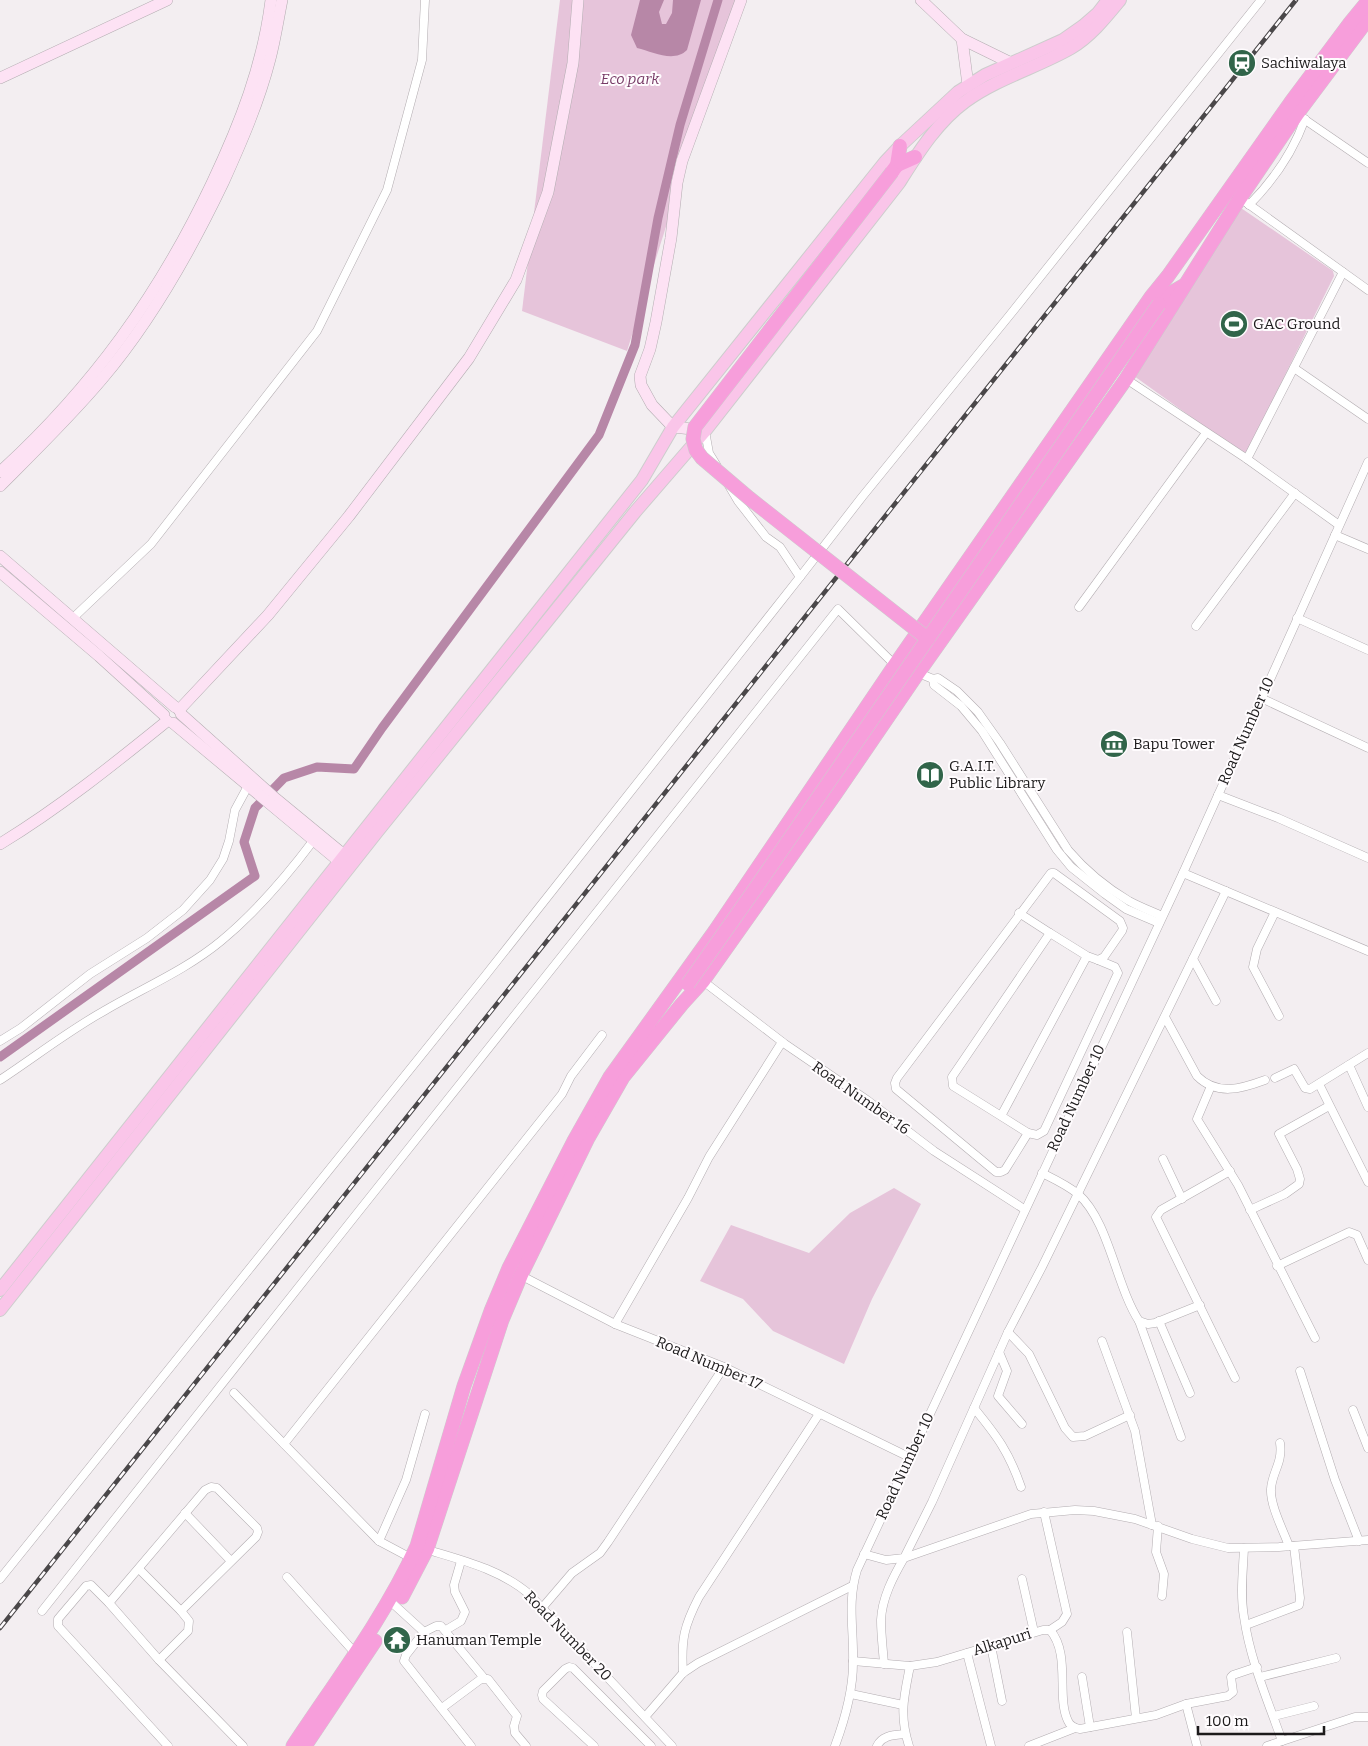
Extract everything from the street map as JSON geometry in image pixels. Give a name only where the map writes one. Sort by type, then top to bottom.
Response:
[{"type":"highway","points":[[680,993],[715,931],[940,600],[1151,297],[1168,276],[1291,102],[1368,1]]},
{"type":"highway","points":[[680,993],[703,981],[836,794],[959,614],[1126,379],[1184,286],[1365,28]]},
{"type":"highway","points":[[900,146],[894,168],[695,427],[692,439],[696,450],[709,464],[928,639]]},
{"type":"highway","points":[[894,168],[915,157]]},
{"type":"highway","points":[[305,1746],[394,1604],[418,1551],[464,1386],[491,1311],[515,1272],[574,1141],[610,1077],[680,993],[746,902],[1161,300],[1168,276]]},
{"type":"highway","points":[[1161,300],[1184,286]]},
{"type":"highway","points":[[940,600],[959,614]]},
{"type":"highway","points":[[293,1746],[355,1652],[394,1604]]},
{"type":"main road","points":[[0,1310],[642,480],[672,427],[886,162],[900,146],[958,92],[985,75],[1063,40],[1083,26],[1108,0]]},
{"type":"main road","points":[[0,1290],[346,862],[635,512],[705,431],[900,183],[915,157],[940,124],[966,101],[1073,47],[1100,24],[1120,0]]},
{"type":"street","points":[[0,78],[167,0]]},
{"type":"street","points":[[0,472],[62,409],[93,374],[143,308],[171,262],[198,212],[233,137],[257,73],[267,29],[271,0]]},
{"type":"street","points":[[0,486],[58,430],[104,378],[156,306],[180,266],[235,158],[249,122],[270,60],[282,0]]},
{"type":"street","points":[[73,618],[151,544],[317,331],[386,190],[422,60],[425,0]]},
{"type":"street","points":[[0,844],[109,768],[168,720],[179,720],[179,710],[268,615],[350,516],[469,358],[516,280],[548,192],[573,62],[578,0]]},
{"type":"street","points":[[741,0],[682,161],[656,322],[650,349],[640,376],[641,385],[652,405],[672,427],[705,431],[709,453],[738,501],[766,537],[780,547],[800,577]]},
{"type":"street","points":[[921,0],[962,39],[1011,63]]},
{"type":"street","points":[[0,1579],[486,976],[862,497],[1261,0]]},
{"type":"street","points":[[962,39],[968,85]]},
{"type":"street","points":[[1301,117],[1368,163]]},
{"type":"street","points":[[1244,202],[1368,290]]},
{"type":"street","points":[[1247,459],[1343,272]]},
{"type":"street","points":[[1294,368],[1368,419]]},
{"type":"street","points":[[1126,379],[1247,459],[1339,525]]},
{"type":"street","points":[[1079,607],[1206,433]]},
{"type":"street","name":"Road Number 10","points":[[835,1745],[851,1694],[854,1661],[851,1621],[852,1586],[864,1554],[1183,872],[1368,462]]},
{"type":"street","points":[[1196,626],[1295,493]]},
{"type":"street","points":[[1335,535],[1368,549]]},
{"type":"street","points":[[0,556],[179,710],[253,786]]},
{"type":"street","points":[[0,572],[99,656],[168,720],[346,862]]},
{"type":"street","points":[[42,1611],[838,609],[895,665],[933,679],[938,678],[958,691],[973,706],[988,732],[1068,850],[1128,905],[1160,919]]},
{"type":"street","points":[[1297,618],[1368,650]]},
{"type":"street","points":[[1261,698],[1368,748]]},
{"type":"street","points":[[168,720],[166,709],[169,707],[179,710]]},
{"type":"street","points":[[0,1041],[21,1028],[90,974],[147,938],[180,913],[210,880],[223,859],[229,841],[235,810],[253,786]]},
{"type":"street","points":[[1218,795],[1278,818],[1368,858]]},
{"type":"street","points":[[273,802],[313,841],[346,862]]},
{"type":"street","points":[[0,1080],[91,1018],[182,968],[215,945],[245,919],[290,871],[313,841]]},
{"type":"street","points":[[1183,872],[1368,951]]},
{"type":"street","points":[[1028,1133],[1005,1170],[996,1172],[896,1089],[895,1083],[1048,875],[1054,873],[1120,921],[1123,928],[1122,931],[1104,957],[1098,960]]},
{"type":"street","points":[[884,1664],[881,1620],[894,1576],[932,1502],[1008,1332],[1078,1194],[1226,891]]},
{"type":"street","points":[[1120,921],[1128,905]]},
{"type":"street","points":[[1275,912],[1257,949],[1253,967],[1279,1016]]},
{"type":"street","points":[[1020,913],[1087,956],[1115,967],[1118,973],[1044,1131],[1037,1135],[1028,1133],[953,1086],[952,1077],[1050,933]]},
{"type":"street","points":[[1001,1116],[1087,956]]},
{"type":"street","points":[[1193,959],[1216,1002]]},
{"type":"street","name":"Road Number 16","points":[[703,981],[782,1042],[867,1100],[934,1151],[1024,1209]]},
{"type":"street","points":[[1165,1017],[1197,1076],[1203,1082],[1210,1086],[1230,1090],[1265,1080]]},
{"type":"street","points":[[284,1444],[562,1094],[571,1076],[602,1035]]},
{"type":"street","points":[[615,1324],[688,1198],[709,1157],[782,1042]]},
{"type":"street","points":[[1275,1078],[1294,1069],[1307,1090],[1368,1053]]},
{"type":"street","points":[[1349,1065],[1368,1107]]},
{"type":"street","points":[[1319,1084],[1368,1182]]},
{"type":"street","points":[[1210,1086],[1197,1119],[1230,1171],[1315,1338]]},
{"type":"street","points":[[1250,1210],[1285,1194],[1299,1184],[1300,1179],[1297,1169],[1279,1134],[1329,1106]]},
{"type":"street","points":[[1163,1159],[1182,1199]]},
{"type":"street","points":[[1230,1171],[1161,1210],[1156,1217],[1235,1378]]},
{"type":"street","points":[[1042,1173],[1078,1194],[1094,1216],[1139,1322],[1181,1437]]},
{"type":"street","points":[[1277,1266],[1349,1232],[1357,1235],[1368,1260]]},
{"type":"street","name":"Road Number 17","points":[[515,1272],[615,1324],[724,1367],[909,1457]]},
{"type":"street","points":[[1139,1322],[1148,1324],[1160,1321],[1200,1305]]},
{"type":"street","points":[[1160,1321],[1190,1393]]},
{"type":"street","points":[[1008,1332],[1029,1354],[1066,1428],[1073,1437],[1085,1436],[1130,1415]]},
{"type":"street","points":[[1102,1341],[1130,1415],[1138,1442],[1155,1525],[1156,1552],[1164,1574],[1162,1596]]},
{"type":"street","points":[[999,1352],[1007,1371],[998,1396],[1022,1424]]},
{"type":"street","points":[[542,1608],[572,1573],[600,1553],[724,1367]]},
{"type":"street","points":[[1300,1372],[1335,1480],[1359,1541]]},
{"type":"street","name":"Road Number 20","points":[[234,1393],[380,1541],[461,1560],[505,1577],[524,1590],[672,1746]]},
{"type":"street","points":[[974,1408],[1005,1448],[1021,1487]]},
{"type":"street","points":[[1353,1410],[1368,1448]]},
{"type":"street","points":[[380,1541],[406,1480],[425,1414]]},
{"type":"street","points":[[683,1673],[682,1648],[684,1634],[690,1615],[699,1597],[819,1414]]},
{"type":"street","points":[[1246,1625],[1299,1605],[1300,1598],[1291,1546],[1271,1491],[1281,1456],[1280,1444]]},
{"type":"street","points":[[109,1603],[205,1490],[211,1487],[217,1488],[257,1528],[258,1532],[256,1537],[230,1560],[181,1611]]},
{"type":"street","points":[[864,1554],[886,1560],[904,1558],[1009,1521],[1044,1512],[1075,1510],[1094,1511],[1134,1519],[1210,1544],[1244,1548],[1368,1540]]},
{"type":"street","points":[[1044,1512],[1067,1614],[1062,1622],[1050,1630]]},
{"type":"street","points":[[185,1513],[230,1560]]},
{"type":"street","points":[[1244,1548],[1242,1604],[1246,1625],[1260,1677],[1282,1741]]},
{"type":"street","points":[[446,1630],[464,1617],[465,1612],[455,1592],[454,1585],[461,1560]]},
{"type":"street","points":[[139,1569],[189,1621],[188,1632],[159,1660]]},
{"type":"street","points":[[287,1577],[355,1652]]},
{"type":"street","points":[[1022,1579],[1034,1632]]},
{"type":"street","points":[[168,1746],[58,1626],[58,1619],[86,1586],[91,1586],[109,1603],[159,1660],[240,1743],[230,1746]]},
{"type":"street","points":[[645,1717],[683,1673],[725,1649],[852,1586]]},
{"type":"street","points":[[394,1604],[424,1632]]},
{"type":"street","points":[[471,1746],[404,1661],[406,1655],[424,1632],[436,1626],[441,1626],[446,1630],[517,1716],[514,1726],[515,1734],[526,1746]]},
{"type":"street","name":"Alkapuri","points":[[854,1661],[910,1666],[937,1662],[1047,1629],[1055,1637],[1062,1662],[1066,1716],[1075,1728]]},
{"type":"street","points":[[1127,1632],[1134,1719]]},
{"type":"street","points":[[991,1646],[1002,1701]]},
{"type":"street","points":[[967,1653],[991,1746]]},
{"type":"street","points":[[1260,1677],[1336,1658]]},
{"type":"street","points":[[909,1746],[902,1717],[910,1666]]},
{"type":"street","points":[[594,1746],[543,1699],[543,1691],[569,1667],[573,1668],[651,1746]]},
{"type":"street","points":[[1029,1746],[1075,1728],[1162,1714],[1186,1704],[1228,1696],[1233,1692],[1232,1675],[1257,1667]]},
{"type":"street","points":[[1082,1677],[1090,1727]]},
{"type":"street","points":[[442,1708],[484,1678]]},
{"type":"street","points":[[851,1694],[903,1705]]},
{"type":"street","points":[[1186,1704],[1197,1746]]},
{"type":"street","points":[[1274,1716],[1314,1706]]},
{"type":"street","points":[[1267,1746],[1355,1717],[1368,1717]]},
{"type":"street","points":[[877,1746],[880,1740],[885,1737],[905,1734]]},
{"type":"street","points":[[835,1745],[844,1746]]},
{"type":"green space","name":"Eco park","points":[[560,0],[737,0],[627,351],[522,311]]},
{"type":"green space","name":"GAC Ground","points":[[1241,208],[1333,271],[1334,276],[1247,452],[1240,452],[1134,376]]},
{"type":"green space","points":[[894,1188],[921,1204],[872,1299],[844,1364],[773,1331],[743,1299],[700,1281],[731,1225],[809,1253],[850,1213]]},
{"type":"shaded area","points":[[640,0],[664,0],[659,12],[662,24],[666,24],[672,13],[673,0],[701,0],[687,50],[682,54],[670,56],[637,48],[631,35]]},
{"type":"waterway","points":[[0,1057],[255,876],[244,842],[255,808],[284,778],[317,767],[354,769],[382,728],[599,435],[635,345],[658,218],[680,125],[718,0]]},
{"type":"railway","points":[[0,1628],[1296,0]]},
{"type":"place","name":"Sachiwalaya","points":[[1242,63]]},
{"type":"place","name":"GAC Ground","points":[[1234,324]]},
{"type":"place","name":"Bapu Tower","points":[[1114,744]]},
{"type":"place","name":"G.A.I.T. Public Library","points":[[930,775]]},
{"type":"place","name":"Hanuman Temple","points":[[397,1640]]}]
